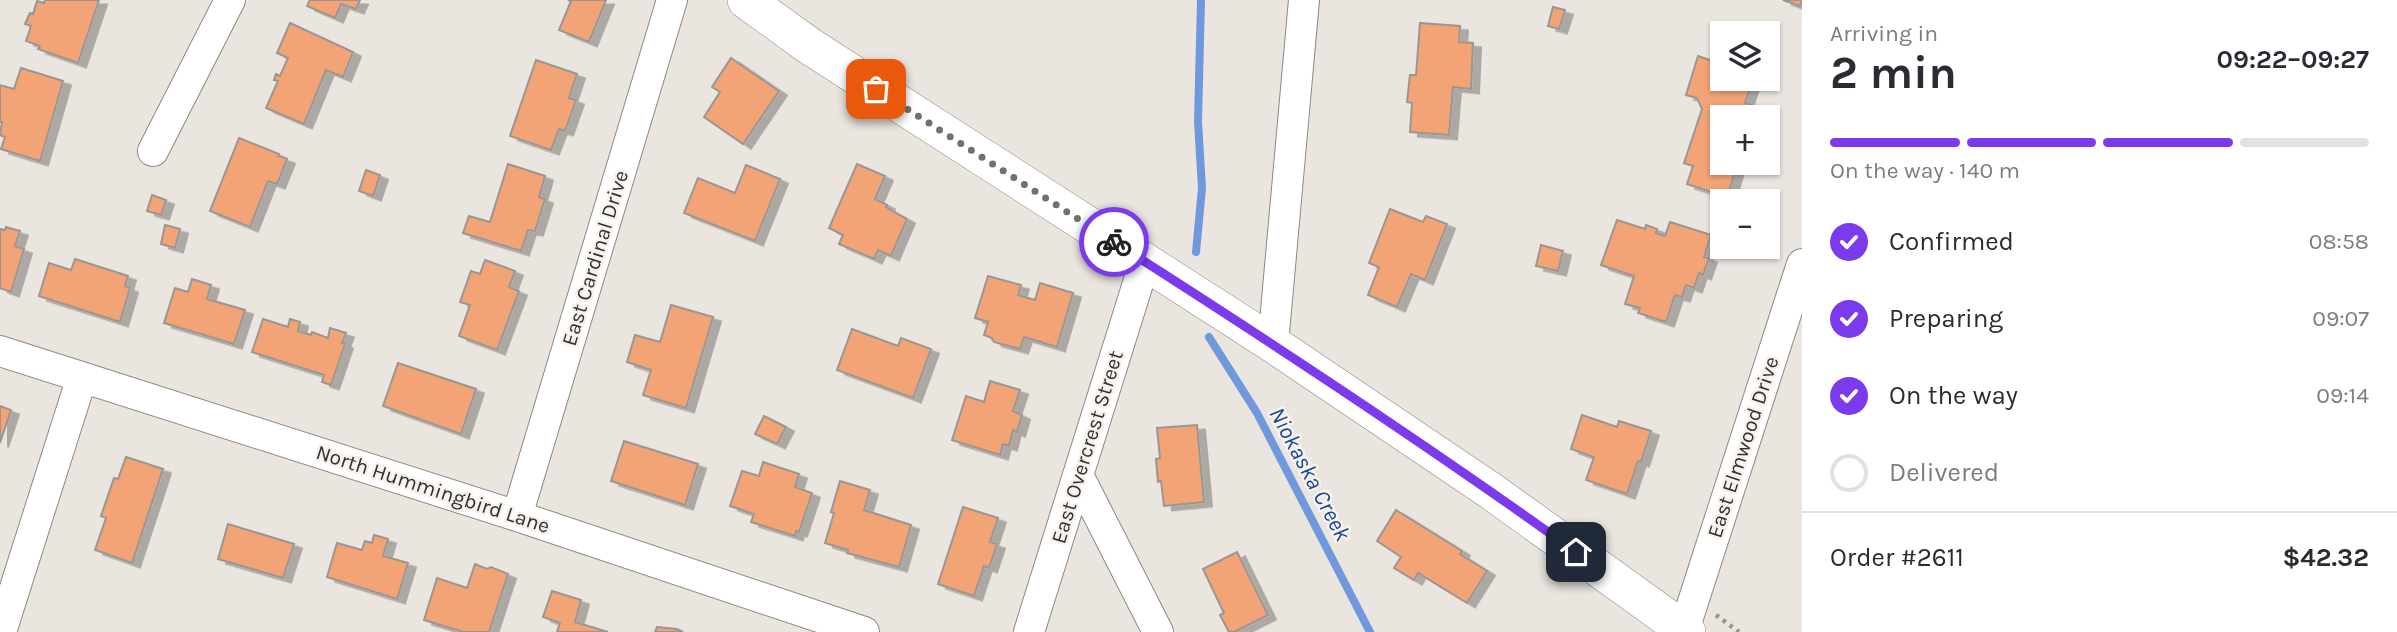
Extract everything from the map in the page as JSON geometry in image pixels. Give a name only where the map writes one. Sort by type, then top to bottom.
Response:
[{"type":"street","points":[[153,151],[230,0]]},
{"type":"street","name":"East Cardinal Drive","points":[[517,516],[672,0]]},
{"type":"street","points":[[1273,344],[1304,0]]},
{"type":"street","points":[[752,2],[808,45],[1273,344],[1693,624]]},
{"type":"street","name":"East Overcrest Street","points":[[1029,632],[1144,261]]},
{"type":"street","name":"East Elmwood Drive","points":[[1693,624],[1802,264]]},
{"type":"street","name":"North Hummingbird Lane","points":[[0,351],[517,516],[864,632]]},
{"type":"street","points":[[1,632],[82,377]]},
{"type":"street","points":[[1078,475],[1158,632]]},
{"type":"path","points":[[1693,624],[1738,632]]},
{"type":"building","points":[[45,0],[99,0],[78,63],[38,49],[40,46],[26,41],[31,26],[25,24],[30,13],[33,14],[37,1],[44,3]]},
{"type":"building","points":[[310,0],[360,0],[356,9],[341,4],[335,18],[307,6]]},
{"type":"building","points":[[568,0],[606,0],[589,42],[559,30],[571,1]]},
{"type":"building","points":[[1783,0],[1802,0],[1802,1],[1800,6]]},
{"type":"building","points":[[1553,7],[1565,10],[1559,29],[1548,26]]},
{"type":"building","points":[[290,23],[353,52],[343,77],[326,70],[304,124],[266,108],[278,81],[274,80],[276,74],[280,76],[288,58],[277,53]]},
{"type":"building","points":[[1420,23],[1460,26],[1459,42],[1473,43],[1471,89],[1453,87],[1449,135],[1410,132],[1412,103],[1407,102],[1410,75],[1416,75]]},
{"type":"building","points":[[1698,56],[1710,60],[1710,91],[1749,91],[1745,103],[1751,105],[1710,105],[1710,175],[1734,175],[1730,189],[1710,189],[1710,191],[1687,184],[1693,166],[1684,163],[1702,109],[1697,98],[1686,95]]},
{"type":"building","points":[[731,58],[779,91],[743,144],[704,117],[720,92],[712,87]]},
{"type":"building","points":[[536,60],[577,74],[569,98],[576,100],[565,131],[559,129],[551,150],[510,136]]},
{"type":"building","points":[[21,68],[63,81],[40,161],[1,149],[5,137],[0,135],[0,85],[14,89]]},
{"type":"building","points":[[239,138],[287,159],[277,184],[268,181],[250,227],[210,211]]},
{"type":"building","points":[[508,164],[545,176],[539,197],[545,199],[535,231],[528,230],[521,251],[463,233],[469,216],[490,222]]},
{"type":"building","points":[[857,164],[885,176],[875,199],[907,219],[891,256],[878,250],[874,259],[839,244],[843,235],[829,228]]},
{"type":"building","points":[[746,165],[780,179],[755,241],[684,213],[698,178],[735,193]]},
{"type":"building","points":[[366,170],[380,175],[373,196],[359,191]]},
{"type":"building","points":[[152,195],[166,200],[161,215],[147,211]]},
{"type":"building","points":[[1390,209],[1423,222],[1426,216],[1447,224],[1425,280],[1411,274],[1397,307],[1368,295],[1379,267],[1369,263]]},
{"type":"building","points":[[1617,220],[1645,229],[1646,225],[1665,236],[1670,222],[1710,235],[1704,257],[1709,258],[1703,275],[1699,273],[1694,288],[1686,285],[1682,297],[1675,295],[1666,322],[1638,313],[1640,308],[1625,304],[1634,276],[1601,265]]},
{"type":"building","points":[[165,225],[180,229],[175,248],[161,244]]},
{"type":"building","points":[[6,227],[20,231],[15,246],[24,249],[11,292],[0,288],[0,229],[5,230]]},
{"type":"building","points":[[1541,245],[1563,251],[1558,271],[1536,266]]},
{"type":"building","points":[[75,259],[128,276],[125,286],[130,288],[120,322],[39,296],[49,263],[71,270]]},
{"type":"building","points":[[485,260],[515,271],[509,287],[519,291],[497,350],[459,336],[470,305],[460,302],[471,271],[480,274]]},
{"type":"building","points":[[988,276],[1021,285],[1018,295],[1035,300],[1040,283],[1073,293],[1057,347],[1024,337],[1020,349],[994,342],[992,338],[984,335],[988,322],[975,318]]},
{"type":"building","points":[[192,279],[211,285],[207,299],[245,310],[234,344],[164,323],[175,288],[188,292]]},
{"type":"building","points":[[671,305],[713,317],[686,408],[643,395],[651,370],[627,362],[635,335],[660,342]]},
{"type":"building","points":[[263,319],[288,327],[290,319],[300,322],[298,331],[311,335],[312,332],[328,338],[330,328],[346,333],[331,385],[322,382],[324,375],[252,352]]},
{"type":"building","points":[[852,329],[898,346],[901,338],[931,349],[913,398],[837,370]]},
{"type":"building","points":[[398,363],[476,389],[461,434],[383,406]]},
{"type":"building","points":[[990,381],[1020,390],[1013,411],[1022,415],[1017,432],[1013,430],[1009,446],[1003,444],[1000,455],[952,440],[966,396],[984,402]]},
{"type":"building","points":[[0,406],[11,410],[0,443]]},
{"type":"building","points":[[1582,415],[1617,427],[1619,421],[1651,431],[1627,494],[1586,480],[1594,457],[1571,449]]},
{"type":"building","points":[[764,416],[786,427],[777,444],[755,434]]},
{"type":"building","points":[[1197,425],[1204,502],[1164,506],[1161,481],[1158,482],[1156,459],[1160,458],[1157,428]]},
{"type":"building","points":[[624,441],[698,464],[685,505],[611,481]]},
{"type":"building","points":[[126,457],[163,469],[132,563],[95,550],[106,518],[101,516],[114,478],[118,479]]},
{"type":"building","points":[[763,462],[799,474],[795,487],[812,493],[799,532],[796,531],[795,536],[751,522],[754,514],[730,506],[742,471],[759,476]]},
{"type":"building","points":[[840,481],[870,490],[864,510],[911,525],[899,567],[847,553],[848,550],[825,543]]},
{"type":"building","points":[[963,507],[998,518],[990,542],[997,544],[989,568],[984,566],[974,596],[938,584]]},
{"type":"building","points":[[1396,510],[1462,551],[1460,554],[1487,571],[1467,603],[1418,573],[1414,580],[1394,568],[1401,557],[1377,541]]},
{"type":"building","points":[[228,524],[294,544],[283,578],[218,559]]},
{"type":"building","points":[[374,535],[388,539],[383,556],[408,563],[397,599],[327,577],[337,543],[362,550],[365,541],[372,543]]},
{"type":"building","points":[[1237,552],[1268,615],[1229,632],[1220,615],[1224,613],[1203,569]]},
{"type":"building","points":[[475,564],[508,574],[489,632],[463,632],[424,620],[437,578],[467,588]]},
{"type":"building","points":[[552,591],[581,600],[575,622],[608,632],[557,632],[560,623],[543,617]]},
{"type":"building","points":[[657,627],[677,629],[683,632],[655,632]]},
{"type":"waterway","name":"Niokaska Creek","points":[[1196,252],[1202,188],[1198,122],[1201,0]]},
{"type":"waterway","name":"Niokaska Creek","points":[[1209,337],[1257,413],[1370,632]]},
{"type":"way so far","points":[[876,89],[1114,242]]},
{"type":"route","points":[[1114,242],[1317,373],[1576,552]]}]
